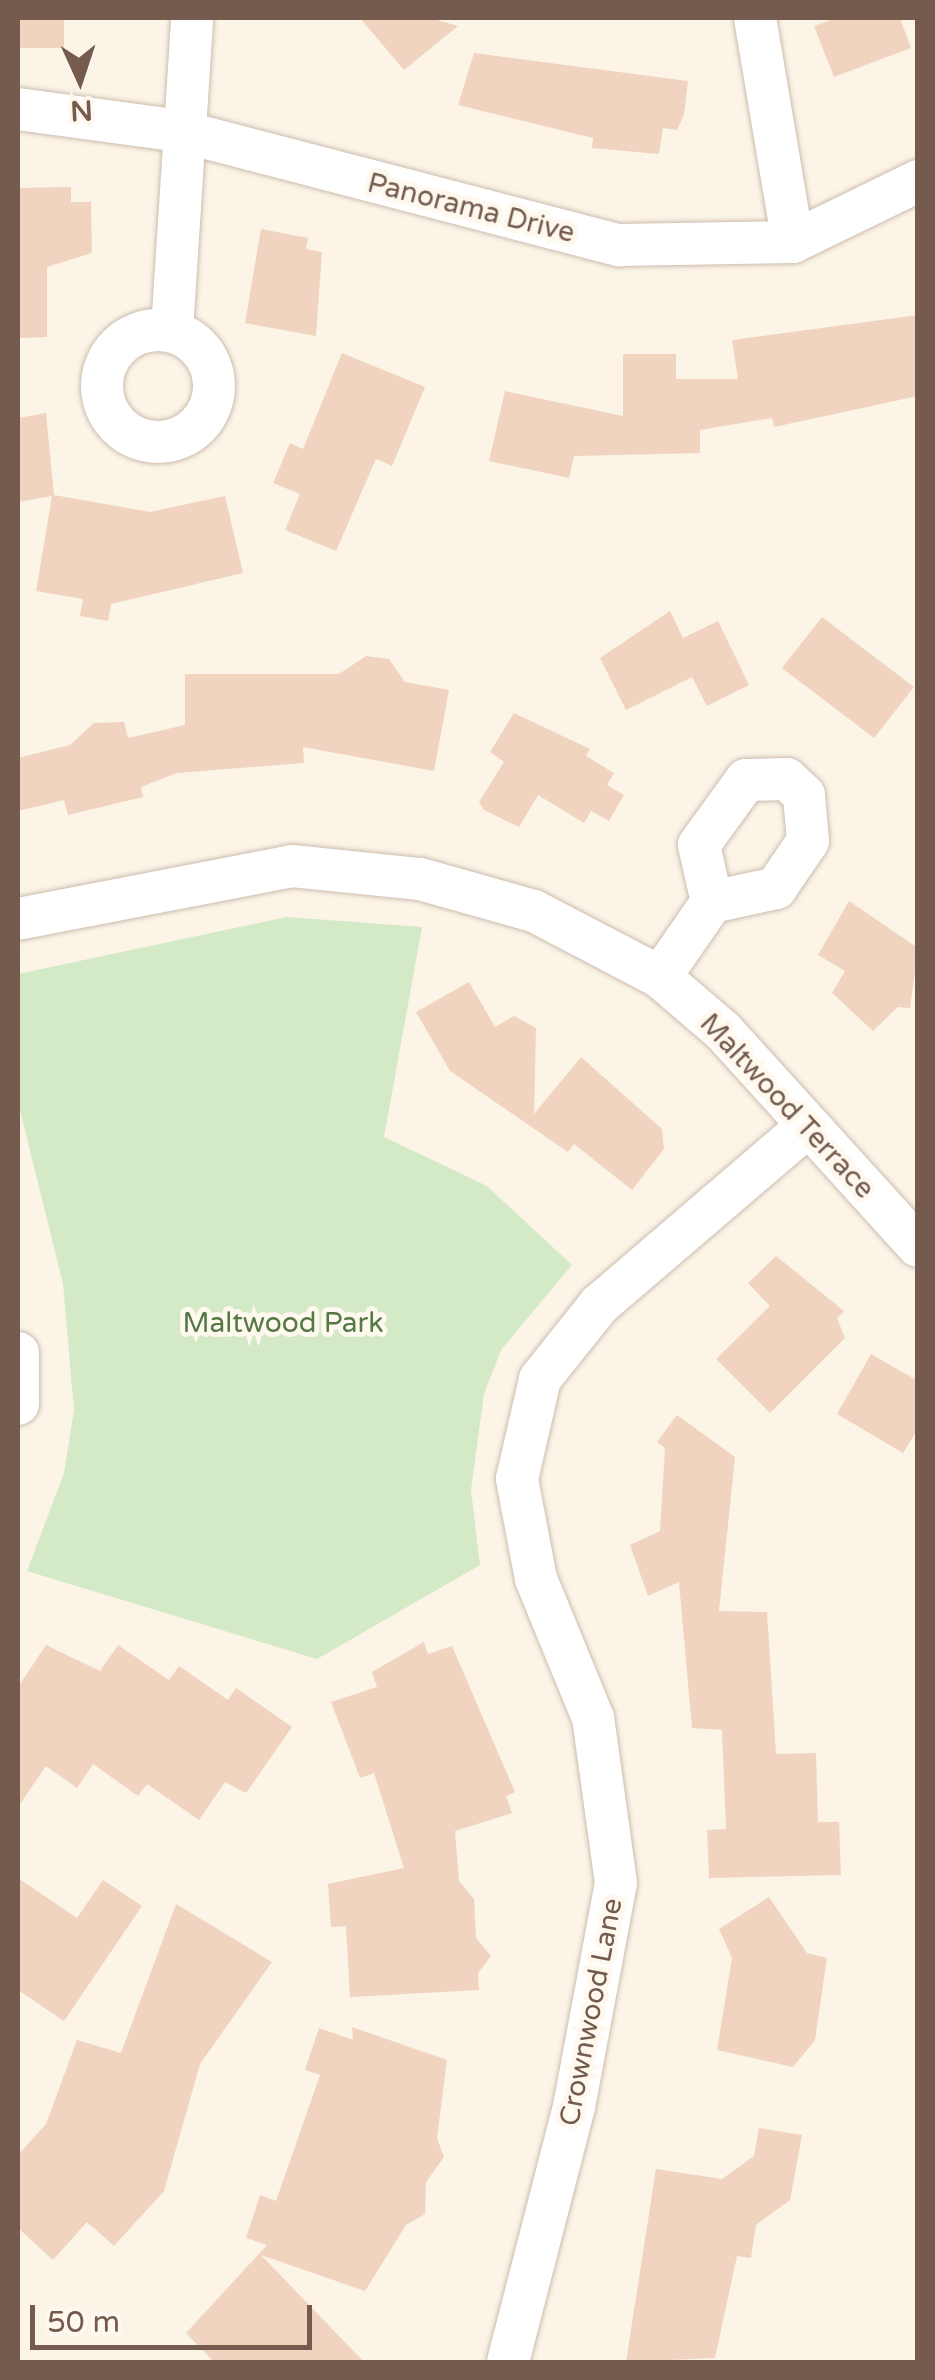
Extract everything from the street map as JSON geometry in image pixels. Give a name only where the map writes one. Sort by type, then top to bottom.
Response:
[{"type":"street","points":[[172,332],[180,130],[192,18]]},
{"type":"street","points":[[756,18],[793,242]]},
{"type":"street","name":"Panorama Drive","points":[[18,109],[180,130],[620,245],[793,242],[918,181]]},
{"type":"street","name":"Maltwood Terrace","points":[[18,919],[292,866],[420,879],[534,911],[660,977],[723,1031],[918,1246]]},
{"type":"street","points":[[660,977],[712,902]]},
{"type":"street","name":"Crownwood Lane","points":[[508,2362],[574,2107],[616,1883],[594,1718],[536,1579],[517,1479],[540,1379],[599,1304],[807,1127]]},
{"type":"street","points":[[18,1354],[18,1404]]},
{"type":"green space","name":"Maltwood Park","points":[[287,917],[422,927],[384,1137],[487,1186],[572,1265],[501,1350],[484,1394],[471,1490],[480,1565],[317,1659],[27,1571],[64,1473],[74,1410],[63,1284],[18,1102],[18,974]]},
{"type":"building","points":[[18,18],[64,18],[64,48],[18,48]]},
{"type":"building","points":[[360,18],[430,18],[458,26],[404,70]]},
{"type":"building","points":[[836,18],[900,18],[911,48],[834,77],[814,26]]},
{"type":"building","points":[[474,53],[688,81],[684,115],[677,130],[663,128],[659,154],[592,148],[593,138],[458,105]]},
{"type":"building","points":[[71,187],[71,202],[91,202],[92,253],[47,267],[47,337],[18,338],[18,188]]},
{"type":"building","points":[[261,229],[308,238],[306,249],[322,252],[316,336],[245,323]]},
{"type":"building","points":[[918,315],[918,396],[774,427],[772,418],[700,430],[700,453],[574,456],[569,478],[489,461],[505,391],[623,416],[623,354],[676,354],[676,379],[738,379],[732,340]]},
{"type":"building","points":[[342,353],[425,387],[392,466],[376,459],[336,551],[285,530],[300,494],[273,483],[290,443],[303,449]]},
{"type":"building","points":[[46,413],[54,495],[150,512],[225,496],[243,573],[111,604],[108,621],[80,616],[83,599],[36,591],[52,496],[18,502],[18,418]]},
{"type":"building","points":[[670,611],[683,638],[718,621],[749,685],[707,706],[692,677],[626,710],[600,658]]},
{"type":"building","points":[[822,617],[914,687],[874,738],[782,668]]},
{"type":"building","points":[[366,656],[389,659],[405,682],[449,690],[434,771],[303,747],[304,763],[177,773],[141,787],[143,797],[68,815],[64,800],[18,811],[18,758],[70,745],[94,723],[124,722],[128,738],[185,725],[185,674],[339,674]]},
{"type":"building","points":[[514,713],[590,749],[586,756],[614,773],[607,785],[624,795],[609,821],[591,811],[584,823],[538,795],[519,827],[484,810],[479,802],[504,762],[490,752]]},
{"type":"building","points":[[849,901],[918,948],[910,1008],[898,1007],[873,1031],[832,993],[845,971],[818,955]]},
{"type":"building","points":[[469,982],[495,1027],[514,1016],[536,1028],[534,1114],[581,1057],[662,1129],[664,1149],[632,1190],[574,1144],[568,1152],[450,1071],[416,1012]]},
{"type":"building","points":[[776,1256],[844,1311],[837,1318],[845,1338],[770,1413],[716,1359],[770,1306],[748,1283]]},
{"type":"building","points":[[871,1354],[918,1381],[918,1429],[903,1453],[837,1414]]},
{"type":"building","points":[[677,1415],[735,1457],[719,1611],[767,1612],[776,1754],[816,1753],[818,1822],[839,1822],[841,1875],[709,1878],[707,1830],[726,1829],[722,1730],[692,1728],[679,1582],[648,1596],[630,1545],[660,1531],[665,1448],[657,1442]]},
{"type":"building","points":[[424,1642],[428,1654],[452,1646],[515,1792],[506,1796],[512,1813],[455,1831],[459,1881],[474,1899],[476,1938],[491,1956],[478,1973],[479,1990],[350,1997],[346,1926],[331,1927],[328,1884],[404,1868],[374,1773],[360,1778],[331,1702],[377,1687],[372,1672]]},
{"type":"building","points":[[46,1645],[100,1671],[118,1645],[169,1680],[179,1666],[228,1700],[236,1688],[292,1727],[246,1793],[225,1782],[199,1820],[147,1784],[138,1796],[93,1764],[77,1788],[46,1766],[18,1807],[18,1687]]},
{"type":"building","points":[[18,1878],[77,1918],[103,1880],[142,1906],[64,2021],[18,1990]]},
{"type":"building","points":[[769,1897],[807,1953],[827,1958],[815,2040],[793,2067],[717,2050],[732,1958],[719,1929]]},
{"type":"building","points":[[176,1904],[272,1962],[200,2064],[164,2191],[114,2246],[87,2222],[53,2260],[18,2228],[18,2155],[46,2124],[77,2040],[121,2053]]},
{"type":"building","points":[[352,2027],[447,2060],[437,2138],[444,2157],[426,2182],[425,2214],[406,2225],[365,2291],[261,2255],[364,2362],[214,2362],[186,2333],[267,2245],[246,2238],[260,2195],[276,2201],[320,2075],[305,2070],[319,2028],[353,2040]]},
{"type":"building","points":[[759,2128],[802,2135],[790,2200],[756,2225],[751,2258],[737,2256],[715,2358],[626,2362],[656,2169],[722,2179],[754,2156]]}]
